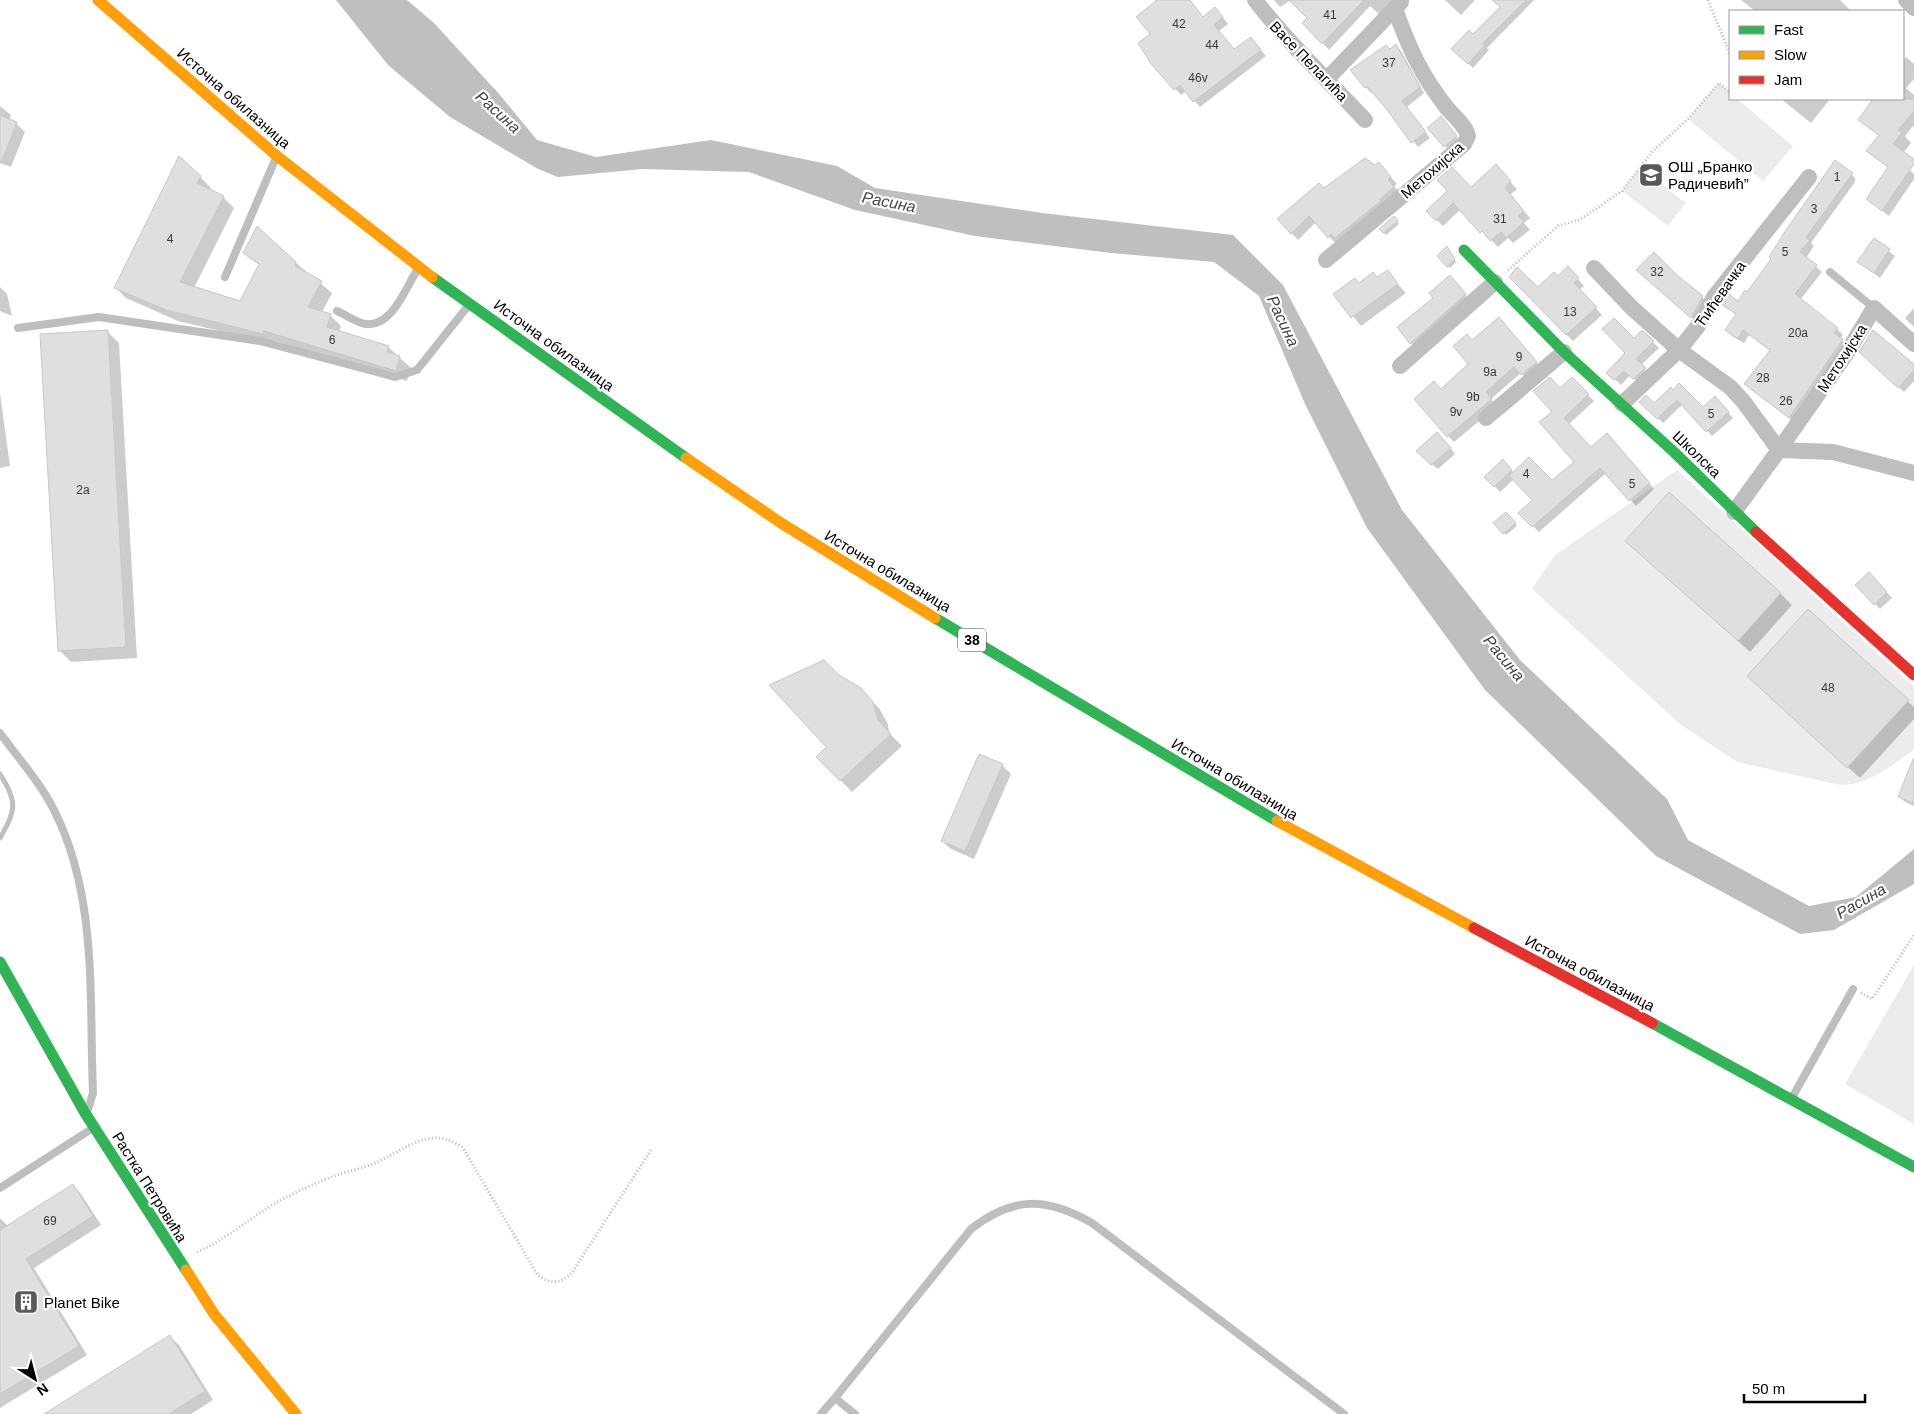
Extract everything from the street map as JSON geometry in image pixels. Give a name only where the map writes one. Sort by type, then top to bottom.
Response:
[{"type":"main road","name":"Источна обилазница","points":[[98,0],[277,156],[418,268],[470,303],[634,422],[781,523],[986,648],[1310,841],[1914,1167]]},
{"type":"main road","name":"Школска","points":[[1464,250],[1564,352],[1622,404],[1734,512],[1914,675]]},
{"type":"main road","name":"Растка Петровића","points":[[0,962],[85,1112],[177,1258],[214,1314],[296,1414]]},
{"type":"street","name":"Васе Пелагића","points":[[1255,0],[1297,50],[1365,120]]},
{"type":"street","points":[[1906,0],[1914,8]]},
{"type":"street","name":"Метохијска","points":[[1326,260],[1464,144],[1468,136],[1465,129],[1436,94],[1418,68],[1399,4],[1327,79]]},
{"type":"street","name":"Ћићевачка","points":[[1622,404],[1679,350],[1698,326],[1714,297],[1809,177]]},
{"type":"street","points":[[1594,268],[1631,307],[1679,350],[1730,387],[1780,450],[1833,452],[1914,473]]},
{"type":"street","points":[[1400,366],[1495,282]]},
{"type":"street","name":"Метохијска","points":[[1734,512],[1780,450],[1848,351],[1874,308],[1914,344]]},
{"type":"street","points":[[1486,418],[1564,352]]},
{"type":"lane","points":[[225,277],[277,156]]},
{"type":"lane","points":[[337,311],[366,324],[379,322],[390,315],[418,268]]},
{"type":"lane","points":[[1830,272],[1874,308]]},
{"type":"lane","points":[[18,328],[99,317],[260,340],[395,377],[417,370],[470,303]]},
{"type":"lane","points":[[0,733],[42,789],[72,851],[89,949],[93,1093],[91,1106],[85,1112]]},
{"type":"lane","points":[[1791,1100],[1853,989]]},
{"type":"lane","points":[[0,1188],[94,1127]]},
{"type":"lane","points":[[821,1414],[971,1230],[988,1216],[1011,1207],[1054,1205],[1092,1223],[1344,1414]]},
{"type":"lane","points":[[834,1398],[854,1414]]},
{"type":"path","points":[[1708,0],[1729,52]]},
{"type":"path","points":[[1495,282],[1558,226],[1581,219],[1622,191],[1652,152],[1688,118],[1718,83],[1729,92]]},
{"type":"path","points":[[1853,989],[1872,999],[1914,935]]},
{"type":"path","points":[[177,1258],[210,1246],[256,1215],[309,1187],[372,1164],[422,1139],[438,1137],[455,1142],[463,1148],[537,1274],[546,1281],[558,1282],[569,1276],[573,1271],[651,1150]]},
{"type":"shaded area","points":[[1719,83],[1729,92],[1729,100],[1738,100],[1793,146],[1763,181],[1688,119]]},
{"type":"shaded area","points":[[1640,168],[1686,203],[1668,226],[1622,191]]},
{"type":"shaded area","points":[[1677,470],[1914,687],[1914,750],[1879,774],[1861,782],[1840,785],[1737,762],[1681,725],[1532,589],[1554,556]]},
{"type":"shaded area","points":[[1914,965],[1914,1124],[1845,1084]]},
{"type":"water","name":"Расина","points":[[336,0],[407,0],[434,23],[500,95],[537,140],[596,157],[711,140],[837,166],[875,188],[1042,213],[1233,235],[1283,285],[1402,510],[1520,660],[1667,799],[1688,840],[1809,906],[1856,897],[1914,849],[1914,884],[1834,930],[1800,934],[1656,856],[1485,690],[1367,528],[1305,404],[1259,296],[1214,262],[1111,253],[975,236],[855,210],[749,172],[643,169],[558,177],[538,169],[450,117],[388,65]]},
{"type":"building","points":[[1157,0],[1190,0],[1203,17],[1215,7],[1223,17],[1214,25],[1234,49],[1251,37],[1261,50],[1193,102],[1180,85],[1174,90],[1151,64],[1138,43],[1150,34],[1136,17]]},
{"type":"building","points":[[1289,0],[1364,0],[1322,44],[1302,23],[1307,18]]},
{"type":"building","points":[[1492,0],[1526,0],[1483,43],[1485,45],[1468,64],[1451,49],[1469,30],[1473,34],[1500,7]]},
{"type":"building","points":[[1396,44],[1420,87],[1402,101],[1426,132],[1411,143],[1388,111],[1367,86],[1365,88],[1350,70],[1386,45],[1390,49]]},
{"type":"building","points":[[1914,99],[1914,111],[1898,130],[1902,133],[1893,144],[1914,159],[1914,164],[1882,211],[1866,199],[1888,167],[1866,151],[1879,135],[1858,120],[1872,100]]},
{"type":"building","points":[[0,115],[17,122],[1,163],[0,163]]},
{"type":"building","points":[[1441,116],[1457,136],[1444,147],[1427,128]]},
{"type":"building","points":[[179,156],[201,176],[197,183],[224,196],[180,282],[240,301],[259,264],[243,253],[257,226],[296,262],[295,266],[322,281],[308,307],[331,314],[327,327],[389,346],[387,352],[400,356],[396,371],[264,331],[263,334],[166,310],[114,288]]},
{"type":"building","points":[[1365,158],[1375,165],[1379,162],[1391,177],[1388,179],[1394,187],[1380,199],[1381,201],[1335,238],[1331,234],[1328,238],[1309,216],[1291,234],[1277,219],[1319,183],[1324,188]]},
{"type":"building","points":[[1835,160],[1853,173],[1806,237],[1810,240],[1800,252],[1817,265],[1795,294],[1838,328],[1834,333],[1843,339],[1789,418],[1744,384],[1770,350],[1743,330],[1738,339],[1725,330],[1736,314],[1722,305],[1729,294],[1738,301],[1745,290],[1747,292],[1771,259],[1769,257],[1786,230]]},
{"type":"building","points":[[1496,164],[1511,181],[1505,188],[1524,211],[1518,216],[1524,222],[1506,238],[1501,232],[1490,241],[1482,231],[1480,233],[1453,203],[1436,221],[1426,211],[1447,191],[1437,180],[1452,167],[1471,187]]},
{"type":"building","points":[[1394,216],[1398,221],[1383,233],[1379,229]]},
{"type":"building","points":[[1874,238],[1890,249],[1874,273],[1857,262]]},
{"type":"building","points":[[1447,246],[1455,259],[1447,267],[1437,256]]},
{"type":"building","points":[[1654,252],[1677,275],[1703,296],[1691,318],[1636,270]]},
{"type":"building","points":[[1568,266],[1579,278],[1574,283],[1597,307],[1566,335],[1509,277],[1517,267],[1538,287],[1554,272],[1558,276]]},
{"type":"building","points":[[1388,270],[1398,284],[1351,318],[1333,294],[1355,278],[1359,283],[1373,272],[1377,277]]},
{"type":"building","points":[[1450,275],[1466,294],[1410,344],[1397,327],[1433,298],[1429,293]]},
{"type":"building","points":[[1499,317],[1537,362],[1521,375],[1514,367],[1486,392],[1492,399],[1447,437],[1414,399],[1434,381],[1441,389],[1468,364],[1453,346],[1467,334],[1472,340]]},
{"type":"building","points":[[1614,318],[1634,338],[1642,330],[1654,341],[1636,359],[1646,368],[1633,379],[1624,371],[1614,380],[1606,373],[1625,353],[1602,329]]},
{"type":"building","points":[[108,330],[126,647],[58,651],[40,334]]},
{"type":"building","points":[[1873,330],[1914,364],[1914,370],[1898,388],[1859,352]]},
{"type":"building","points":[[1550,377],[1560,388],[1572,377],[1589,394],[1564,418],[1591,447],[1607,433],[1650,483],[1629,501],[1600,468],[1532,527],[1518,513],[1532,500],[1509,476],[1529,457],[1552,480],[1574,462],[1539,422],[1552,412],[1533,391]]},
{"type":"building","points":[[1679,383],[1703,407],[1715,396],[1729,412],[1706,432],[1677,400],[1657,419],[1639,402],[1646,395],[1654,403],[1671,387],[1673,390]]},
{"type":"building","points":[[1437,432],[1451,448],[1431,465],[1416,451]]},
{"type":"building","points":[[1503,459],[1512,470],[1494,487],[1484,477]]},
{"type":"building","points":[[1669,492],[1781,593],[1738,641],[1625,541]]},
{"type":"building","points":[[1506,512],[1516,523],[1503,534],[1493,523]]},
{"type":"building","points":[[1869,572],[1887,592],[1874,605],[1855,585]]},
{"type":"building","points":[[1808,609],[1909,700],[1847,768],[1747,676]]},
{"type":"building","points":[[824,660],[839,675],[861,688],[873,702],[878,720],[891,734],[840,781],[816,757],[826,747],[769,685]]},
{"type":"building","points":[[979,754],[1003,764],[965,851],[941,841]]},
{"type":"building","points":[[1914,759],[1914,803],[1898,797]]},
{"type":"building","name":"Planet Bike","points":[[73,1184],[93,1216],[26,1259],[79,1346],[0,1394],[0,1230]]},
{"type":"building","points":[[170,1335],[205,1391],[169,1414],[44,1414]]},
{"type":"waterway","points":[[0,774],[10,792],[13,806],[12,813],[0,838]]},
{"type":"traffic: fast","points":[[1464,250],[1564,352],[1675,453],[1756,532]]},
{"type":"traffic: fast","points":[[432,277],[686,458]]},
{"type":"traffic: fast","points":[[935,618],[1277,821]]},
{"type":"traffic: fast","points":[[0,962],[85,1113],[186,1270]]},
{"type":"traffic: fast","points":[[1652,1023],[1914,1167]]},
{"type":"traffic: slow","points":[[98,0],[277,156],[432,277]]},
{"type":"traffic: slow","points":[[686,458],[781,523],[935,618]]},
{"type":"traffic: slow","points":[[1277,821],[1474,928]]},
{"type":"traffic: slow","points":[[186,1270],[214,1314],[296,1414]]},
{"type":"traffic: jam","points":[[1756,532],[1914,675]]},
{"type":"traffic: jam","points":[[1474,928],[1652,1023]]},
{"type":"place","name":"ОШ „Бранко Радичевић”","points":[[1651,175]]},
{"type":"place","name":"Planet Bike","points":[[26,1302]]}]
